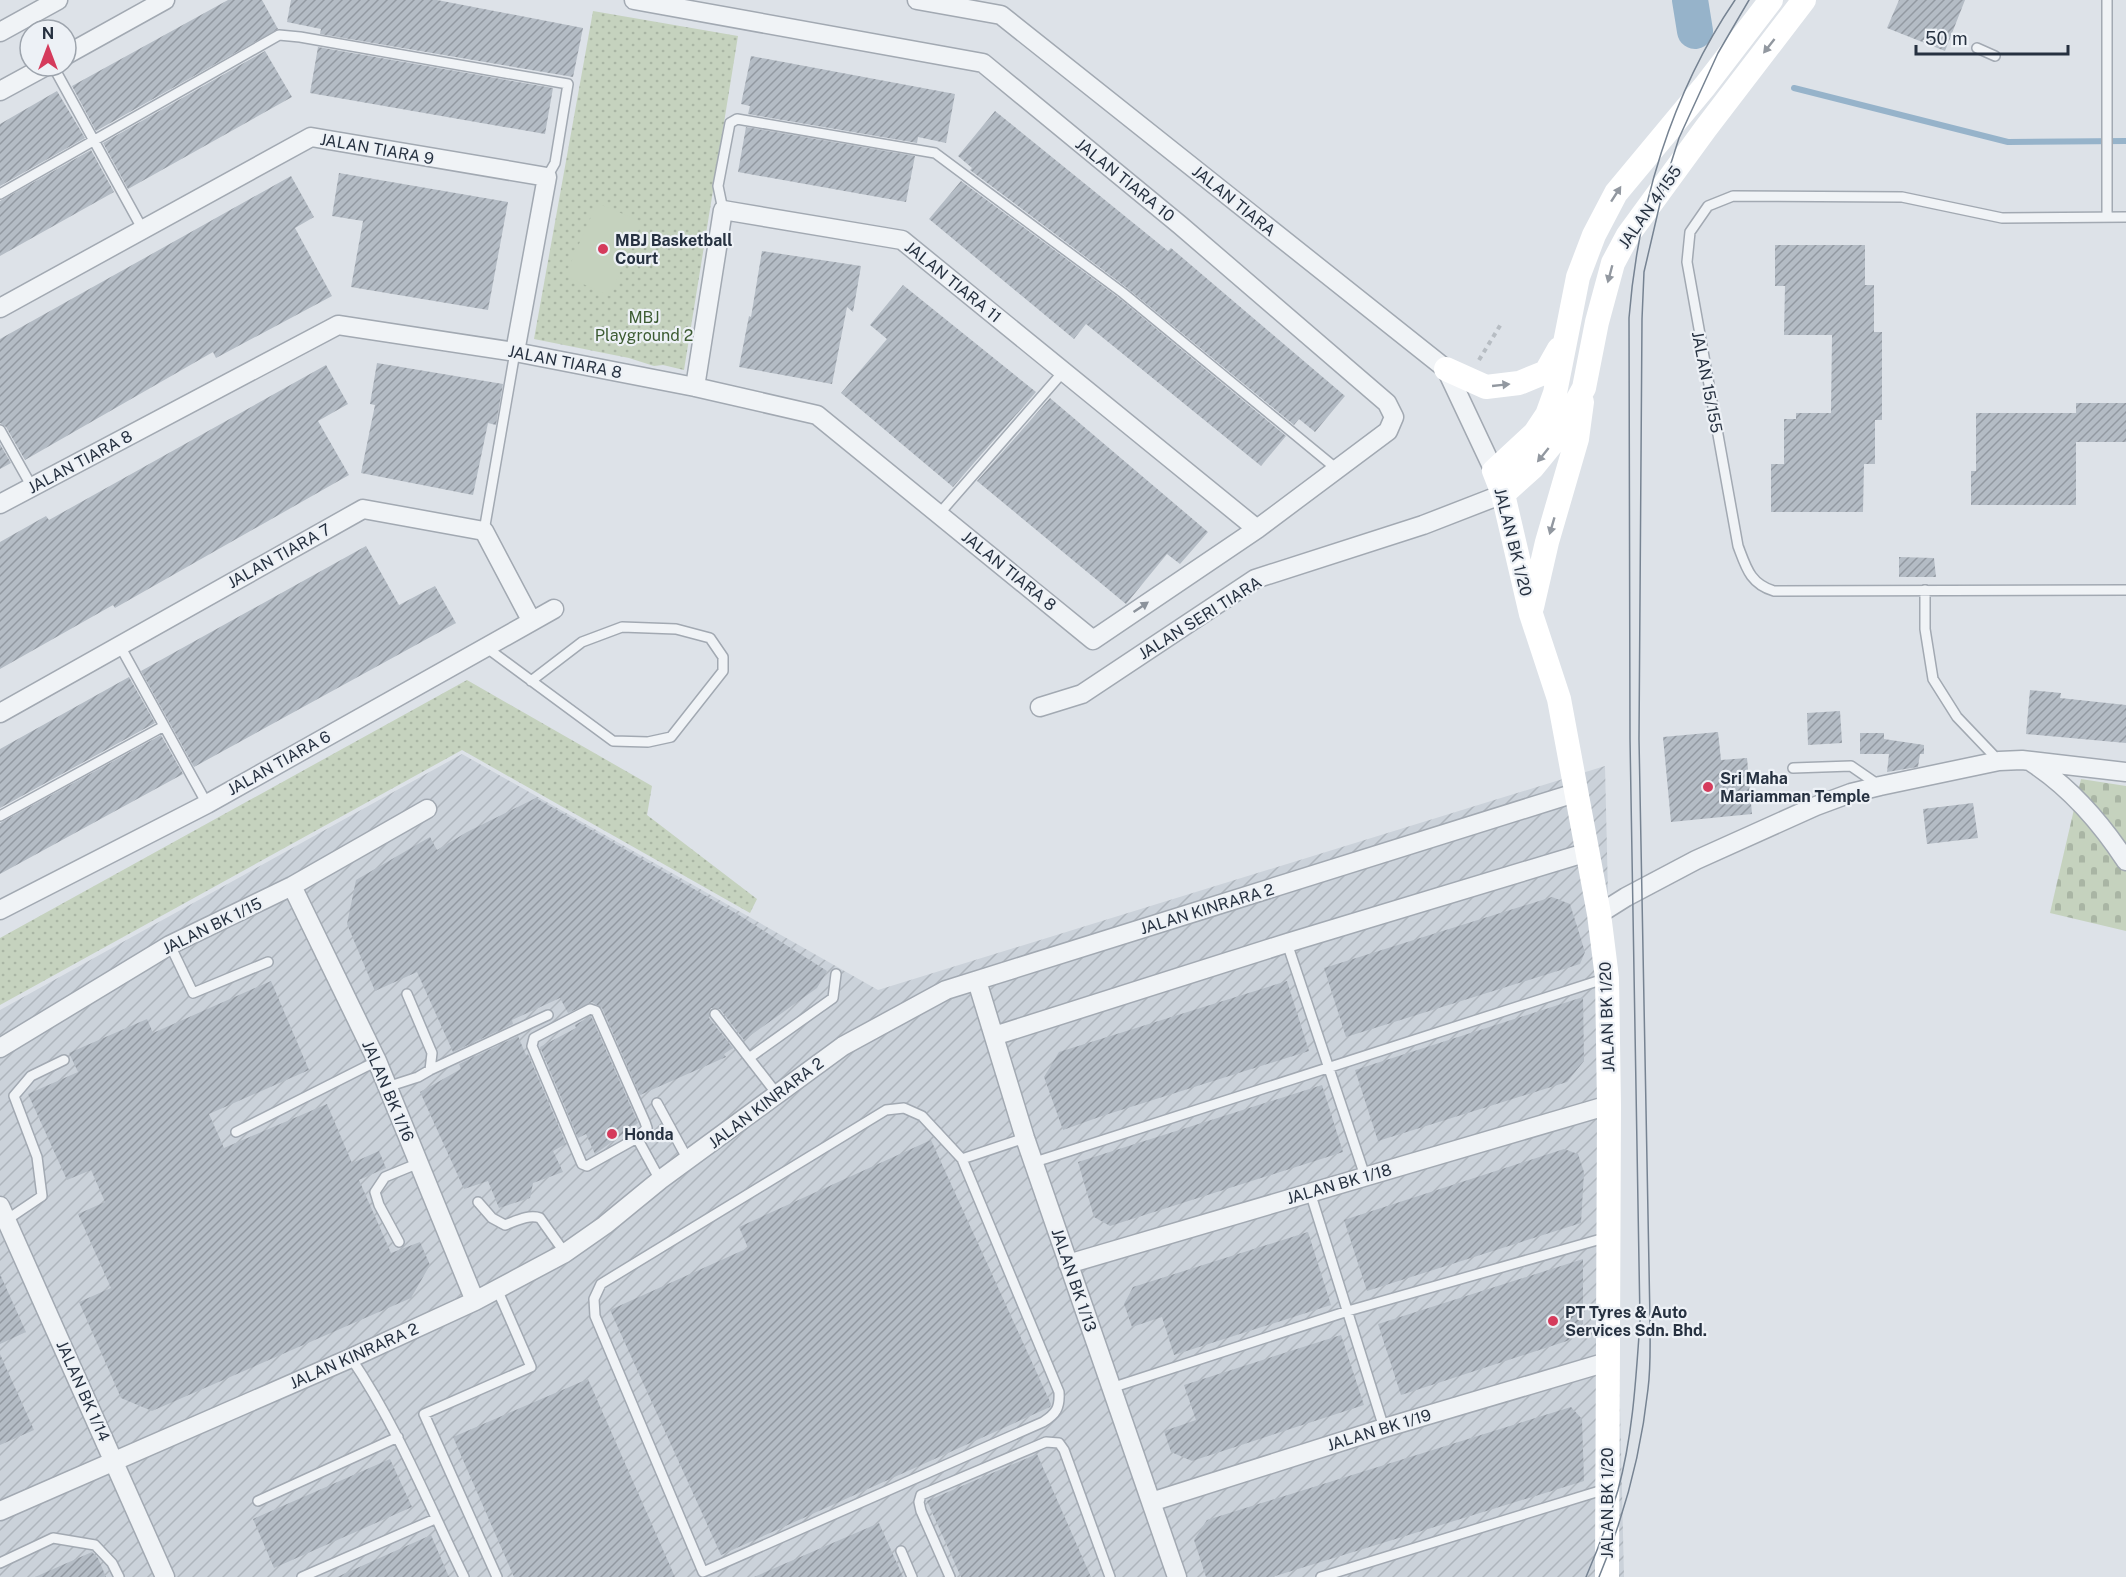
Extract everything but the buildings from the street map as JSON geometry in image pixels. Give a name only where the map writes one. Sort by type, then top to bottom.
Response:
[{"type":"street","points":[[0,32],[58,0]]},
{"type":"street","points":[[78,48],[165,0]]},
{"type":"street","name":"JALAN TIARA 10","points":[[634,0],[717,7],[983,63],[1180,225],[1387,403],[1394,417],[1388,431],[1257,529],[1093,640]]},
{"type":"street","name":"JALAN TIARA","points":[[917,0],[1001,15],[1457,374],[1494,471]]},
{"type":"street","name":"JALAN 4/155","points":[[1494,471],[1535,433],[1547,415],[1555,393],[1578,277],[1594,235],[1616,193],[1705,86],[1770,0]]},
{"type":"street","name":"JALAN 4/155","points":[[1503,494],[1533,467],[1555,440],[1584,388],[1612,263],[1628,235],[1804,0]]},
{"type":"street","points":[[0,91],[24,78]]},
{"type":"street","name":"JALAN TIARA 9","points":[[0,308],[311,137],[547,177]]},
{"type":"street","points":[[515,352],[547,177]]},
{"type":"street","points":[[695,387],[723,210]]},
{"type":"street","name":"JALAN TIARA 11","points":[[723,210],[902,240],[1257,529]]},
{"type":"street","name":"JALAN TIARA 8","points":[[0,504],[338,325],[515,352],[695,387],[817,415],[1093,640]]},
{"type":"street","points":[[1457,374],[1486,387],[1520,383],[1546,372],[1565,338]]},
{"type":"street","points":[[1531,614],[1547,542],[1577,439],[1584,388]]},
{"type":"street","name":"JALAN BK 1/20","points":[[1494,471],[1503,494],[1531,614],[1559,699],[1599,914],[1608,978],[1607,1577]]},
{"type":"street","name":"JALAN SERI TIARA","points":[[1040,707],[1082,694],[1255,579],[1424,525],[1503,494]]},
{"type":"street","name":"JALAN TIARA 7","points":[[0,713],[363,509],[484,531]]},
{"type":"street","points":[[484,531],[531,620]]},
{"type":"street","name":"JALAN TIARA 6","points":[[0,910],[207,804],[554,609]]},
{"type":"street","points":[[2029,760],[2053,776],[2078,801],[2108,834],[2126,861]]},
{"type":"street","points":[[1599,914],[1626,897],[1718,850],[1816,806],[1851,793],[1999,761],[2029,760],[2126,772]]},
{"type":"street","name":"JALAN KINRARA 2","points":[[0,1511],[351,1358],[475,1301],[565,1253],[605,1226],[660,1180],[843,1046],[946,990],[1575,794]]},
{"type":"street","name":"JALAN BK 1/15","points":[[0,1048],[170,945],[292,886],[427,809]]},
{"type":"street","points":[[994,1036],[1287,943],[1588,852]]},
{"type":"street","name":"JALAN BK 1/16","points":[[292,886],[377,1061],[475,1301]]},
{"type":"street","name":"JALAN BK 1/13","points":[[977,981],[1068,1264],[1177,1577]]},
{"type":"street","name":"JALAN BK 1/18","points":[[1068,1264],[1609,1104]]},
{"type":"street","name":"JALAN BK 1/14","points":[[2,1217],[165,1577]]},
{"type":"street","name":"JALAN BK 1/19","points":[[1151,1502],[1384,1428],[1608,1362]]},
{"type":"lane","points":[[2106,0],[2107,217]]},
{"type":"lane","points":[[0,194],[279,36],[568,84],[555,164],[547,177]]},
{"type":"lane","points":[[1977,48],[1995,56]]},
{"type":"lane","points":[[60,78],[143,230]]},
{"type":"lane","points":[[723,210],[718,186],[730,123],[737,119],[936,153],[1123,293],[1338,470]]},
{"type":"lane","name":"JALAN 15/155","points":[[2126,217],[2002,218],[1902,197],[1733,196],[1708,206],[1690,232],[1687,262],[1736,534],[1748,574],[1765,588],[1774,591],[2126,590]]},
{"type":"lane","points":[[484,531],[515,352]]},
{"type":"lane","points":[[939,514],[1064,372]]},
{"type":"lane","points":[[0,430],[32,487]]},
{"type":"lane","points":[[1924,590],[1925,629],[1933,679],[1957,717],[1999,761]]},
{"type":"lane","points":[[487,648],[531,681],[613,741],[648,742],[670,737],[723,671],[723,657],[710,638],[676,629],[622,627],[582,642],[531,681]]},
{"type":"lane","points":[[120,645],[207,804]]},
{"type":"lane","points":[[0,816],[164,726]]},
{"type":"lane","points":[[1793,768],[1851,766],[1880,786]]},
{"type":"lane","points":[[1287,943],[1365,1176]]},
{"type":"lane","points":[[170,945],[193,993],[268,962]]},
{"type":"lane","points":[[749,1058],[833,998],[836,974]]},
{"type":"lane","points":[[1035,1162],[1328,1066],[1608,978]]},
{"type":"lane","points":[[406,994],[432,1053],[430,1070]]},
{"type":"lane","points":[[590,1009],[596,1011],[647,1128],[637,1138],[587,1166],[582,1164],[532,1046],[534,1038],[590,1009]]},
{"type":"lane","points":[[715,1014],[777,1095]]},
{"type":"lane","points":[[387,1087],[418,1077],[548,1015]]},
{"type":"lane","points":[[2,1217],[42,1196],[37,1157],[14,1096],[31,1076],[64,1060]]},
{"type":"lane","points":[[236,1132],[377,1061]]},
{"type":"lane","points":[[657,1103],[688,1160]]},
{"type":"lane","points":[[904,1108],[922,1116],[962,1159],[1059,1392],[1060,1403],[1056,1414],[1043,1422],[703,1572],[595,1316],[594,1299],[601,1284],[886,1110],[904,1108]]},
{"type":"lane","points":[[637,1138],[660,1180]]},
{"type":"lane","points":[[962,1159],[1026,1138]]},
{"type":"lane","points":[[399,1242],[379,1205],[375,1192],[385,1177],[419,1163]]},
{"type":"lane","points":[[1310,1192],[1384,1428]]},
{"type":"lane","points":[[478,1202],[492,1218],[505,1225],[535,1216],[540,1218],[565,1253]]},
{"type":"lane","points":[[1112,1388],[1348,1311],[1608,1237]]},
{"type":"lane","points":[[496,1289],[531,1367],[424,1414],[497,1577]]},
{"type":"lane","points":[[351,1358],[372,1389],[398,1437],[464,1577]]},
{"type":"lane","points":[[258,1501],[398,1437]]},
{"type":"lane","points":[[950,1577],[921,1511],[919,1502],[921,1495],[1046,1442],[1059,1443],[1064,1450],[1110,1577]]},
{"type":"lane","points":[[1322,1577],[1608,1489]]},
{"type":"lane","points":[[302,1577],[435,1519]]},
{"type":"lane","points":[[0,1563],[53,1538],[94,1545],[112,1563],[119,1577]]},
{"type":"lane","points":[[901,1551],[912,1577]]},
{"type":"path","points":[[1457,374],[1501,324]]},
{"type":"shaded area","points":[[462,754],[878,990],[1605,766],[1624,1577],[0,1577],[0,1010]]},
{"type":"green space","name":"MBJ Playground 2","points":[[593,11],[738,36],[684,370],[663,365],[654,366],[629,358],[534,339]]},
{"type":"green space","name":"MBJ Basketball Court","points":[[597,203],[642,222],[610,296],[565,276]]},
{"type":"green space","points":[[467,680],[652,786],[647,815],[757,899],[750,913],[462,750],[0,1005],[0,938]]},
{"type":"green space","points":[[2081,779],[2126,786],[2126,931],[2050,913]]},
{"type":"waterway","points":[[1690,0],[1695,31]]},
{"type":"waterway","points":[[1794,88],[2008,142],[2126,141]]},
{"type":"tram line","points":[[1586,1577],[1611,1512],[1623,1469],[1633,1406],[1640,1321],[1630,739],[1629,318],[1640,234],[1661,152],[1693,74],[1712,36],[1735,0]]},
{"type":"tram line","points":[[1599,1577],[1624,1508],[1636,1461],[1645,1413],[1650,1363],[1639,739],[1644,272],[1665,182],[1679,138],[1718,53],[1749,0]]},
{"type":"place","name":"MBJ Basketball Court","points":[[603,249]]},
{"type":"place","name":"Sri Maha Mariamman Temple","points":[[1708,787]]},
{"type":"place","name":"Honda","points":[[612,1134]]},
{"type":"place","name":"PT Tyres & Auto Services Sdn. Bhd.","points":[[1553,1321]]}]
